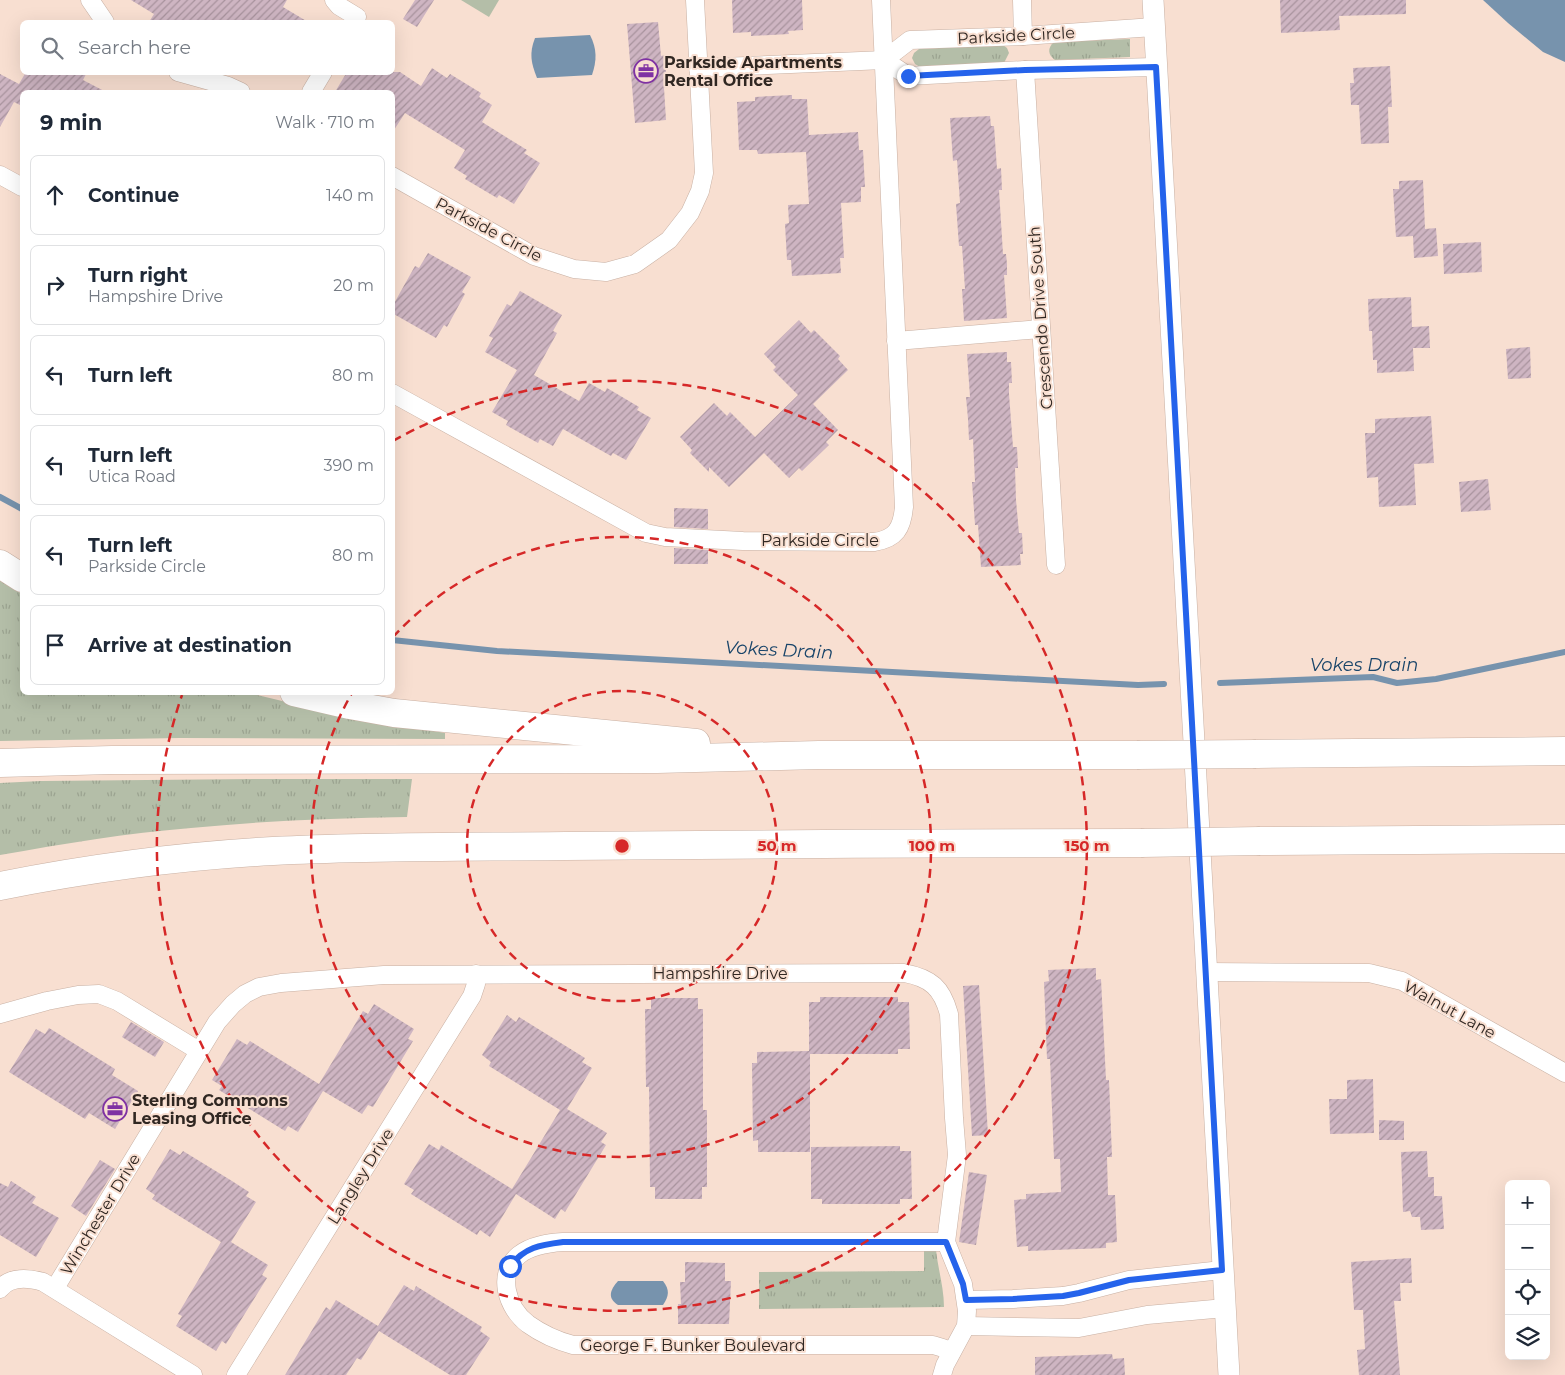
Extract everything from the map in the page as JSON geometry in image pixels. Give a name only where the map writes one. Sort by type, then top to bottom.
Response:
[{"type":"highway","points":[[0,564],[20,577]]},
{"type":"highway","points":[[307,695],[350,705],[429,717],[819,756]]},
{"type":"highway","points":[[0,763],[122,760],[657,759],[819,756],[1565,751]]},
{"type":"highway","points":[[0,886],[38,878],[200,857],[353,848],[1565,839]]},
{"type":"street","points":[[90,0],[104,20]]},
{"type":"street","points":[[334,0],[339,6],[357,17],[355,20]]},
{"type":"street","name":"Parkside Circle","points":[[395,178],[534,256],[574,269],[606,272],[635,264],[669,240],[690,213],[700,191],[704,173],[695,0]]},
{"type":"street","name":"Parkside Circle","points":[[395,395],[646,533],[665,537],[874,542],[885,541],[892,536],[900,528],[904,507],[881,0]]},
{"type":"street","points":[[1022,0],[1023,36]]},
{"type":"street","points":[[1153,0],[1228,1375]]},
{"type":"street","name":"Parkside Circle","points":[[884,60],[910,40],[1023,36],[1154,27]]},
{"type":"street","points":[[698,68],[884,60],[908,76],[1025,70],[1156,67]]},
{"type":"street","name":"Crescendo Drive South","points":[[1025,70],[1056,565]]},
{"type":"street","points":[[189,75],[237,90]]},
{"type":"street","points":[[312,90],[321,75]]},
{"type":"street","points":[[0,175],[20,187]]},
{"type":"street","points":[[896,341],[1041,329]]},
{"type":"street","name":"Walnut Lane","points":[[1206,972],[1369,973],[1402,981],[1565,1073]]},
{"type":"street","name":"Hampshire Drive","points":[[199,1051],[217,1022],[233,1004],[259,987],[281,983],[384,974],[904,973],[919,976],[932,982],[943,998],[949,1014],[957,1156],[946,1242],[963,1284],[966,1312]]},
{"type":"street","name":"Langley Drive","points":[[236,1375],[472,996],[476,984],[476,974]]},
{"type":"street","points":[[0,1014],[46,1001],[78,995],[99,994],[117,1001],[199,1051]]},
{"type":"street","name":"Winchester Drive","points":[[193,1375],[55,1288],[199,1051]]},
{"type":"street","name":"George F. Bunker Boulevard","points":[[946,1242],[563,1242],[544,1244],[528,1249],[519,1255],[510,1266],[505,1281],[506,1293],[513,1307],[527,1324],[559,1341],[573,1345],[933,1345],[951,1353]]},
{"type":"street","points":[[966,1312],[1013,1299],[1063,1296],[1129,1280],[1222,1270]]},
{"type":"street","points":[[0,1289],[3,1285],[21,1278],[32,1278],[55,1288]]},
{"type":"street","points":[[966,1312],[1073,1329],[1147,1315],[1225,1308]]},
{"type":"street","points":[[942,1375],[966,1312]]},
{"type":"green space","points":[[461,0],[499,0],[489,17]]},
{"type":"green space","points":[[1130,39],[1130,57],[1055,60],[1049,51],[1054,42]]},
{"type":"green space","points":[[1003,45],[1009,53],[1004,63],[920,67],[915,64],[912,58],[919,49]]},
{"type":"green space","points":[[0,580],[20,593],[20,695],[257,695],[324,711],[445,733],[445,739],[180,738],[0,741]]},
{"type":"green space","points":[[253,779],[412,779],[407,817],[326,819],[167,830],[95,839],[0,855],[0,783]]},
{"type":"green space","points":[[924,1250],[936,1250],[944,1307],[759,1309],[759,1272],[924,1271]]},
{"type":"water","points":[[1483,0],[1565,0],[1565,62],[1543,52]]},
{"type":"water","points":[[590,35],[596,55],[592,75],[537,78],[532,58],[535,38]]},
{"type":"water","points":[[618,1281],[663,1281],[668,1290],[667,1299],[663,1305],[618,1305],[612,1300],[611,1294]]},
{"type":"building","points":[[131,0],[287,0],[283,7],[305,20],[150,20],[154,14]]},
{"type":"building","points":[[415,0],[434,0],[417,27],[403,19]]},
{"type":"building","points":[[732,0],[802,0],[803,30],[788,31],[789,34],[751,36],[751,32],[733,33]]},
{"type":"building","points":[[1280,0],[1406,0],[1406,14],[1339,16],[1340,30],[1281,33]]},
{"type":"building","points":[[658,22],[661,56],[665,55],[667,88],[664,88],[666,120],[635,123],[627,24]]},
{"type":"building","points":[[1390,66],[1392,107],[1388,107],[1389,143],[1361,144],[1359,105],[1351,105],[1350,83],[1354,83],[1353,68]]},
{"type":"building","points":[[432,68],[447,78],[450,74],[481,93],[479,97],[492,105],[482,122],[527,150],[524,153],[540,163],[514,204],[499,195],[497,198],[465,179],[467,176],[454,168],[465,150],[405,113],[395,128],[395,90],[336,90],[345,75],[395,75],[395,72],[400,72],[421,86]]},
{"type":"building","points":[[0,74],[19,84],[24,75],[86,75],[83,80],[102,90],[20,90],[20,105],[14,102],[0,127]]},
{"type":"building","points":[[792,95],[792,99],[807,99],[809,135],[858,132],[859,150],[863,150],[865,187],[861,187],[861,202],[841,203],[844,258],[840,258],[841,273],[792,276],[791,260],[787,260],[785,224],[789,223],[788,205],[809,204],[806,152],[758,154],[757,150],[739,150],[737,102],[755,101],[755,97]]},
{"type":"building","points":[[990,116],[991,126],[994,126],[997,169],[1001,168],[1002,190],[999,190],[1003,254],[1006,254],[1007,264],[1007,275],[1004,275],[1007,318],[964,321],[962,289],[965,289],[962,246],[959,246],[956,204],[960,203],[957,160],[953,161],[950,118]]},
{"type":"building","points":[[1423,180],[1425,229],[1436,228],[1438,256],[1414,258],[1413,236],[1396,237],[1393,189],[1399,189],[1399,181]]},
{"type":"building","points":[[1481,242],[1482,272],[1444,274],[1443,244]]},
{"type":"building","points":[[428,253],[471,277],[462,292],[465,294],[447,327],[444,325],[436,338],[395,315],[395,302],[415,266],[419,268]]},
{"type":"building","points":[[520,291],[562,315],[553,331],[557,333],[534,375],[579,401],[589,383],[605,392],[607,388],[639,407],[637,410],[651,418],[626,460],[613,453],[611,456],[563,429],[553,446],[540,439],[538,443],[506,425],[508,421],[492,412],[517,370],[485,352],[493,338],[489,336],[507,304],[511,306]]},
{"type":"building","points":[[1411,297],[1412,327],[1429,326],[1430,348],[1413,348],[1414,371],[1377,373],[1377,360],[1373,360],[1372,331],[1369,331],[1368,299]]},
{"type":"building","points":[[799,320],[811,333],[814,330],[840,356],[838,359],[848,370],[813,404],[838,430],[826,442],[829,445],[802,471],[799,468],[789,478],[764,453],[729,487],[709,467],[709,472],[690,453],[692,450],[680,437],[714,403],[727,416],[730,412],[755,437],[798,395],[773,370],[776,367],[764,354]]},
{"type":"building","points":[[1530,347],[1531,378],[1508,379],[1506,349]]},
{"type":"building","points":[[1007,352],[1007,362],[1011,362],[1012,383],[1009,383],[1009,394],[1013,447],[1017,447],[1018,468],[1015,468],[1016,500],[1019,533],[1022,533],[1023,554],[1020,554],[1021,565],[981,567],[978,525],[975,525],[972,482],[975,482],[973,439],[969,440],[966,397],[970,397],[967,354]]},
{"type":"building","points":[[1431,416],[1434,463],[1414,464],[1416,505],[1379,507],[1378,477],[1367,478],[1365,433],[1375,433],[1375,419]]},
{"type":"building","points":[[1488,479],[1491,510],[1461,512],[1459,482]]},
{"type":"building","points":[[674,508],[708,509],[708,529],[674,527]]},
{"type":"building","points":[[674,548],[708,550],[708,564],[674,564]]},
{"type":"building","points":[[1096,968],[1096,980],[1101,979],[1106,1080],[1109,1080],[1112,1157],[1107,1157],[1108,1195],[1115,1195],[1117,1242],[1106,1243],[1106,1248],[1028,1251],[1028,1246],[1017,1247],[1014,1200],[1026,1199],[1026,1194],[1061,1192],[1060,1159],[1054,1159],[1050,1059],[1047,1059],[1044,982],[1049,981],[1048,970]]},
{"type":"building","points":[[979,985],[988,1135],[972,1136],[963,986]]},
{"type":"building","points":[[820,997],[898,997],[898,1002],[909,1002],[910,1049],[898,1049],[898,1054],[810,1054],[810,1152],[758,1152],[758,1140],[753,1141],[752,1063],[757,1063],[757,1052],[809,1051],[809,1002],[820,1002]]},
{"type":"building","points":[[651,998],[698,998],[698,1009],[703,1009],[703,1110],[707,1110],[707,1187],[702,1187],[702,1199],[655,1199],[655,1187],[650,1187],[649,1087],[646,1087],[645,1009],[651,1009]]},
{"type":"building","points":[[374,1004],[414,1029],[408,1039],[413,1041],[373,1107],[368,1105],[362,1114],[323,1091],[298,1132],[288,1126],[285,1131],[219,1090],[222,1086],[212,1080],[237,1039],[247,1045],[250,1041],[319,1084],[363,1011],[368,1014]]},
{"type":"building","points":[[507,1015],[516,1022],[519,1017],[585,1058],[582,1062],[592,1068],[567,1109],[607,1133],[601,1142],[606,1145],[565,1212],[561,1209],[555,1219],[516,1194],[490,1237],[480,1230],[477,1235],[411,1194],[414,1190],[404,1184],[429,1144],[439,1150],[441,1145],[512,1189],[531,1158],[560,1110],[489,1066],[491,1062],[482,1055]]},
{"type":"building","points":[[131,1022],[164,1042],[155,1057],[122,1037]]},
{"type":"building","points":[[49,1028],[115,1069],[112,1075],[138,1091],[115,1129],[89,1113],[85,1119],[9,1072],[36,1029],[45,1034]]},
{"type":"building","points":[[1373,1079],[1374,1133],[1330,1134],[1329,1099],[1347,1099],[1347,1080]]},
{"type":"building","points":[[1379,1120],[1404,1121],[1404,1140],[1379,1140]]},
{"type":"building","points":[[900,1146],[900,1151],[911,1151],[912,1199],[900,1199],[900,1204],[822,1204],[822,1199],[811,1199],[811,1147]]},
{"type":"building","points":[[170,1149],[180,1155],[183,1151],[232,1181],[249,1192],[246,1196],[256,1202],[231,1242],[268,1265],[262,1275],[267,1278],[226,1344],[222,1341],[216,1351],[176,1326],[182,1316],[178,1314],[221,1242],[152,1199],[155,1195],[146,1189]]},
{"type":"building","points":[[1427,1151],[1428,1177],[1434,1177],[1434,1196],[1442,1196],[1444,1229],[1421,1230],[1420,1217],[1412,1217],[1410,1211],[1403,1212],[1401,1152]]},
{"type":"building","points":[[100,1160],[115,1169],[86,1216],[71,1206]]},
{"type":"building","points":[[969,1172],[987,1175],[976,1245],[959,1242]]},
{"type":"building","points":[[11,1181],[36,1197],[32,1203],[59,1218],[36,1257],[0,1235],[0,1183],[8,1187]]},
{"type":"building","points":[[1411,1258],[1412,1283],[1400,1283],[1401,1301],[1394,1301],[1400,1375],[1359,1375],[1357,1350],[1365,1349],[1363,1310],[1354,1310],[1351,1262]]},
{"type":"building","points":[[685,1262],[725,1263],[725,1281],[731,1281],[729,1324],[678,1324],[678,1304],[681,1304],[680,1282],[685,1282]]},
{"type":"building","points":[[404,1285],[414,1291],[416,1286],[482,1327],[480,1331],[490,1338],[466,1375],[450,1375],[379,1331],[361,1360],[357,1358],[346,1375],[285,1375],[326,1307],[330,1310],[336,1300],[378,1326]]},
{"type":"building","points":[[1112,1354],[1113,1359],[1124,1358],[1125,1375],[1035,1375],[1035,1357]]},
{"type":"waterway","name":"Vokes Drain","points":[[0,497],[20,508]]},
{"type":"waterway","name":"Vokes Drain","points":[[395,640],[497,651],[1138,685],[1164,684]]},
{"type":"waterway","name":"Vokes Drain","points":[[1220,683],[1373,677],[1397,683],[1436,679],[1565,652]]},
{"type":"place","name":"Parkside Apartments Rental Office","points":[[646,71]]},
{"type":"place","name":"Sterling Commons Leasing Office","points":[[115,1109]]},
{"type":"route","points":[[510,1266],[519,1255],[528,1249],[544,1244],[563,1242],[946,1242],[949,1254],[963,1284],[966,1300],[1063,1296],[1129,1280],[1222,1270],[1156,67],[1025,70],[908,76]]}]
